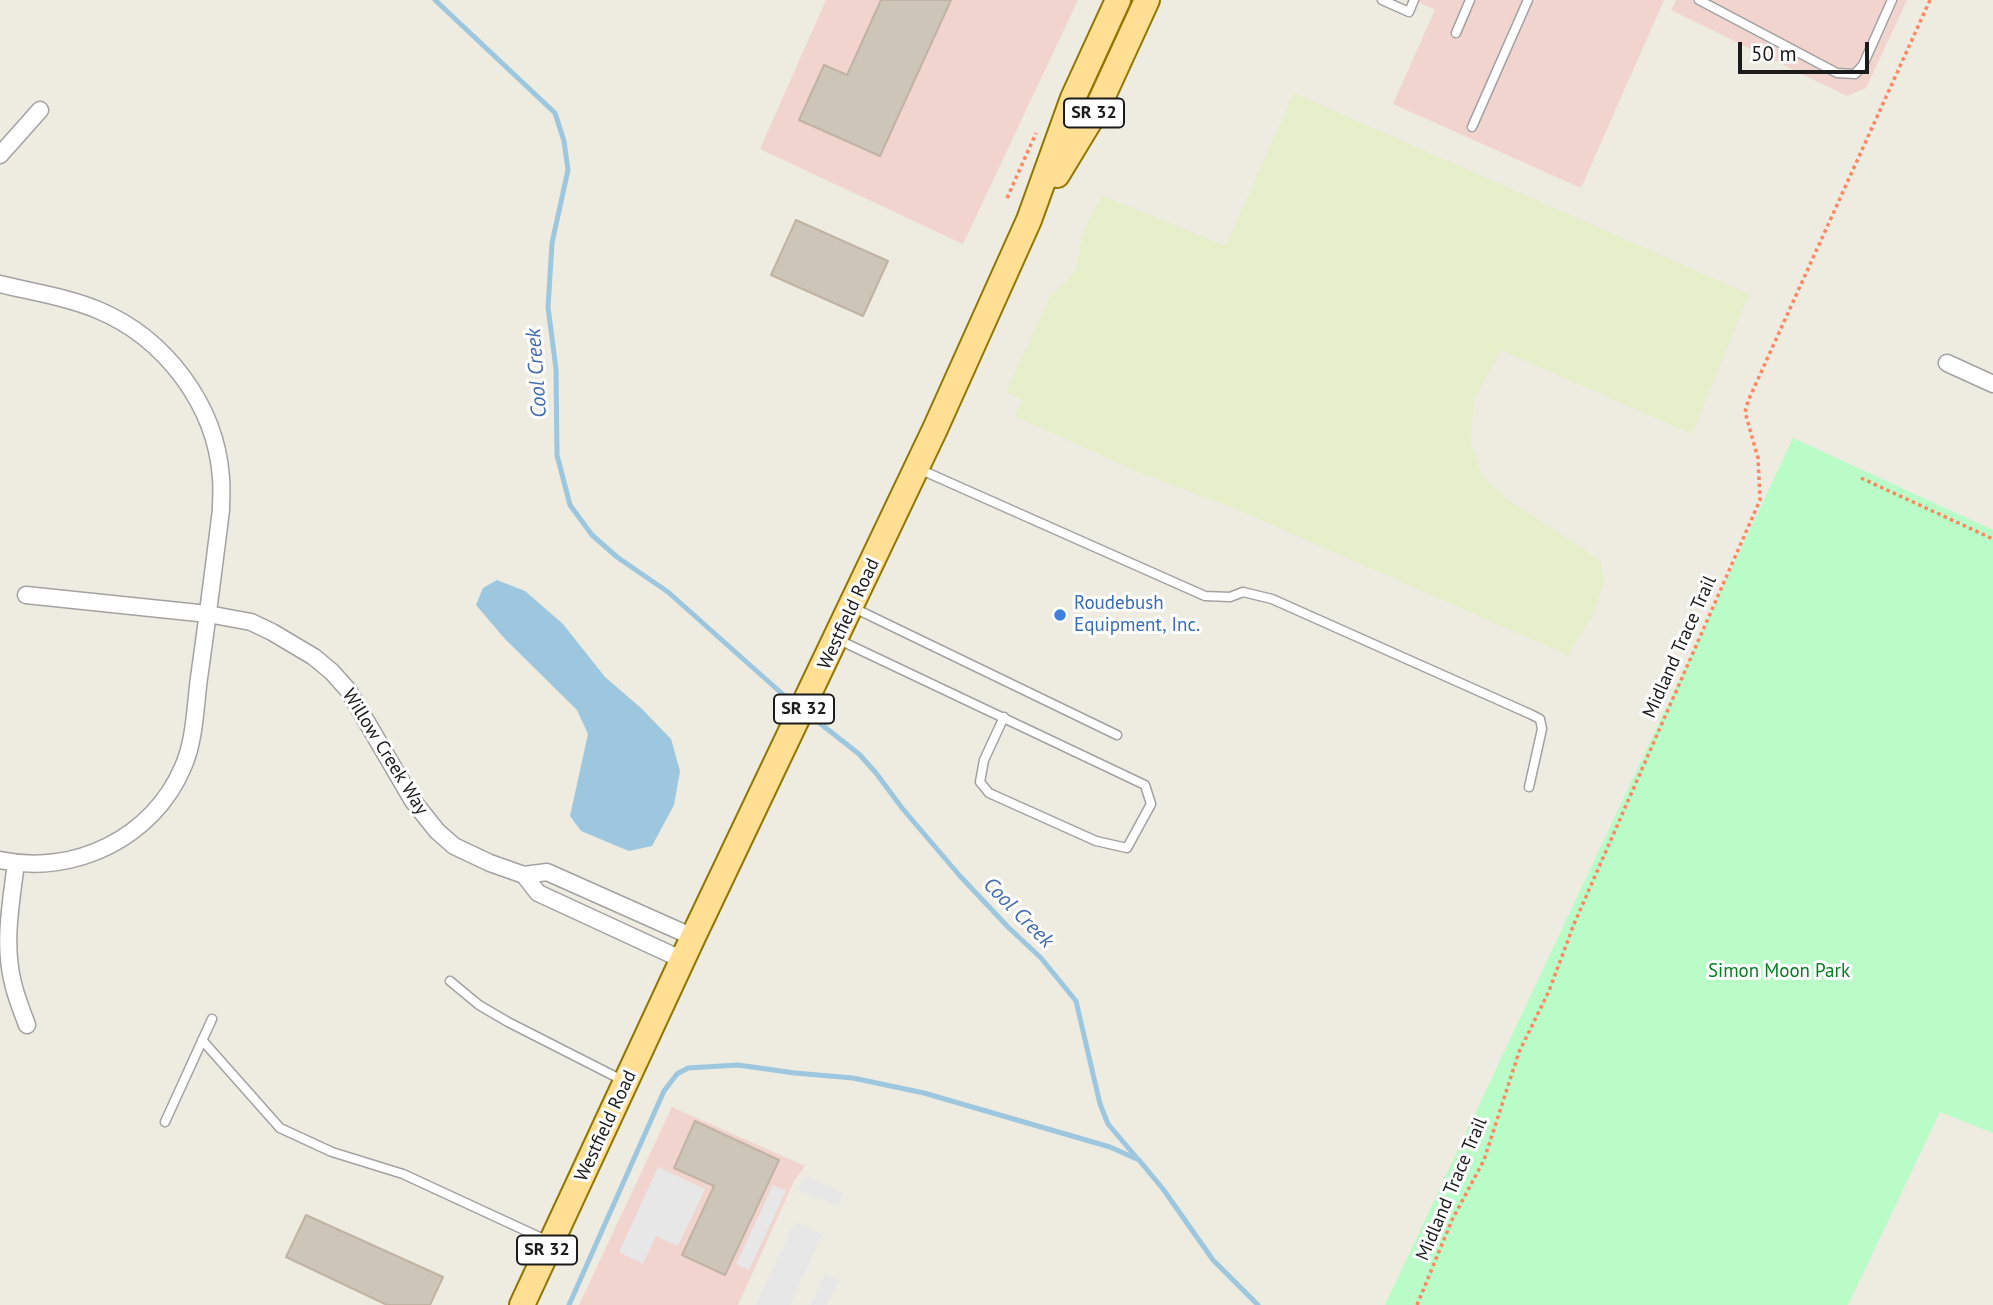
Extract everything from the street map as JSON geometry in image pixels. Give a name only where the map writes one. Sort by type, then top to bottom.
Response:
[{"type":"main road","name":"Westfield Road","points":[[551,1242],[917,468],[1029,220],[1073,98],[1118,0]]},
{"type":"main road","name":"Westfield Road","points":[[1029,220],[1097,109],[1147,0]]},
{"type":"main road","name":"SR 32","points":[[522,1305],[551,1242]]},
{"type":"street","points":[[0,155],[40,110]]},
{"type":"street","points":[[0,284],[98,310],[120,321],[156,347],[194,392],[216,445],[221,478],[220,510],[190,747],[173,786],[155,811],[132,832],[104,849],[76,860],[48,863],[8,862],[9,965],[27,1025]]},
{"type":"street","points":[[1947,363],[1993,384]]},
{"type":"street","name":"Willow Creek Way","points":[[26,595],[208,614],[251,622],[294,643],[314,657],[348,690],[413,800],[437,831],[454,846],[524,875],[547,872],[694,937]]},
{"type":"street","points":[[524,875],[538,893],[683,960]]},
{"type":"lane","points":[[1382,0],[1409,12],[1414,0]]},
{"type":"lane","points":[[1456,33],[1470,0]]},
{"type":"lane","points":[[1472,127],[1528,0]]},
{"type":"lane","points":[[1699,0],[1837,73],[1855,74],[1863,65],[1892,0]]},
{"type":"lane","points":[[917,468],[1205,596],[1230,597],[1243,592],[1272,599],[1540,719],[1542,729],[1529,787]]},
{"type":"lane","points":[[852,607],[1117,736]]},
{"type":"lane","points":[[836,639],[1004,718],[1145,785],[1150,804],[1127,848],[1096,841],[989,793],[981,782],[984,760],[1004,718]]},
{"type":"lane","points":[[450,981],[479,1005],[508,1022],[626,1082]]},
{"type":"lane","points":[[165,1122],[212,1018]]},
{"type":"lane","points":[[202,1040],[280,1128],[332,1152],[403,1174],[551,1242]]},
{"type":"path","name":"Midland Trace Trail","points":[[1417,1305],[1452,1220],[1484,1160],[1522,1043],[1549,991],[1574,924],[1760,500],[1758,458],[1745,412],[1748,401],[1930,0]]},
{"type":"path","points":[[1861,478],[1993,539]]},
{"type":"shaded area","points":[[826,0],[1078,0],[963,244],[760,149]]},
{"type":"shaded area","points":[[1414,0],[1664,0],[1581,188],[1393,104],[1435,10]]},
{"type":"shaded area","points":[[1676,0],[1907,0],[1866,88],[1847,96],[1671,10]]},
{"type":"shaded area","points":[[672,1107],[805,1166],[794,1181],[738,1305],[579,1305]]},
{"type":"shaded area","points":[[658,1167],[705,1189],[678,1246],[656,1236],[643,1264],[619,1252]]},
{"type":"shaded area","points":[[805,1176],[844,1193],[838,1207],[798,1190]]},
{"type":"shaded area","points":[[773,1185],[786,1191],[749,1270],[736,1264]]},
{"type":"shaded area","points":[[795,1222],[822,1234],[790,1305],[756,1305]]},
{"type":"shaded area","points":[[825,1274],[839,1280],[827,1305],[811,1305]]},
{"type":"green space","points":[[1294,93],[1749,294],[1692,434],[1501,350],[1474,399],[1471,442],[1482,476],[1507,499],[1600,560],[1604,581],[1595,611],[1568,655],[1234,508],[1141,473],[1015,416],[1023,400],[1006,392],[1051,295],[1076,270],[1082,237],[1103,196],[1226,246]]},
{"type":"green space","name":"Simon Moon Park","points":[[1793,438],[1993,530],[1993,1133],[1940,1112],[1848,1305],[1385,1305]]},
{"type":"water","points":[[497,580],[525,591],[563,624],[605,677],[671,739],[680,771],[674,805],[652,846],[629,851],[581,831],[570,816],[588,734],[577,710],[505,639],[476,605],[483,588]]},
{"type":"building","points":[[881,0],[951,0],[880,156],[799,120],[824,65],[847,75]]},
{"type":"building","points":[[796,220],[888,261],[863,316],[771,275]]},
{"type":"building","points":[[695,1121],[779,1160],[725,1275],[682,1255],[714,1186],[674,1168]]},
{"type":"building","points":[[306,1215],[443,1277],[430,1305],[387,1305],[286,1257]]},
{"type":"waterway","name":"Cool Creek","points":[[435,0],[555,113],[564,141],[568,170],[552,243],[548,307],[556,369],[557,455],[570,505],[592,535],[617,557],[668,592],[788,699]]},
{"type":"waterway","name":"Cool Creek","points":[[817,721],[859,754],[960,876],[1041,958],[1076,1001],[1100,1104],[1108,1124],[1136,1157]]},
{"type":"waterway","points":[[569,1305],[664,1091],[677,1074],[688,1068],[738,1065],[853,1078],[924,1093],[1110,1147],[1139,1160],[1213,1260],[1258,1305]]},
{"type":"place","name":"Roudebush Equipment, Inc.","points":[[1060,615]]}]
